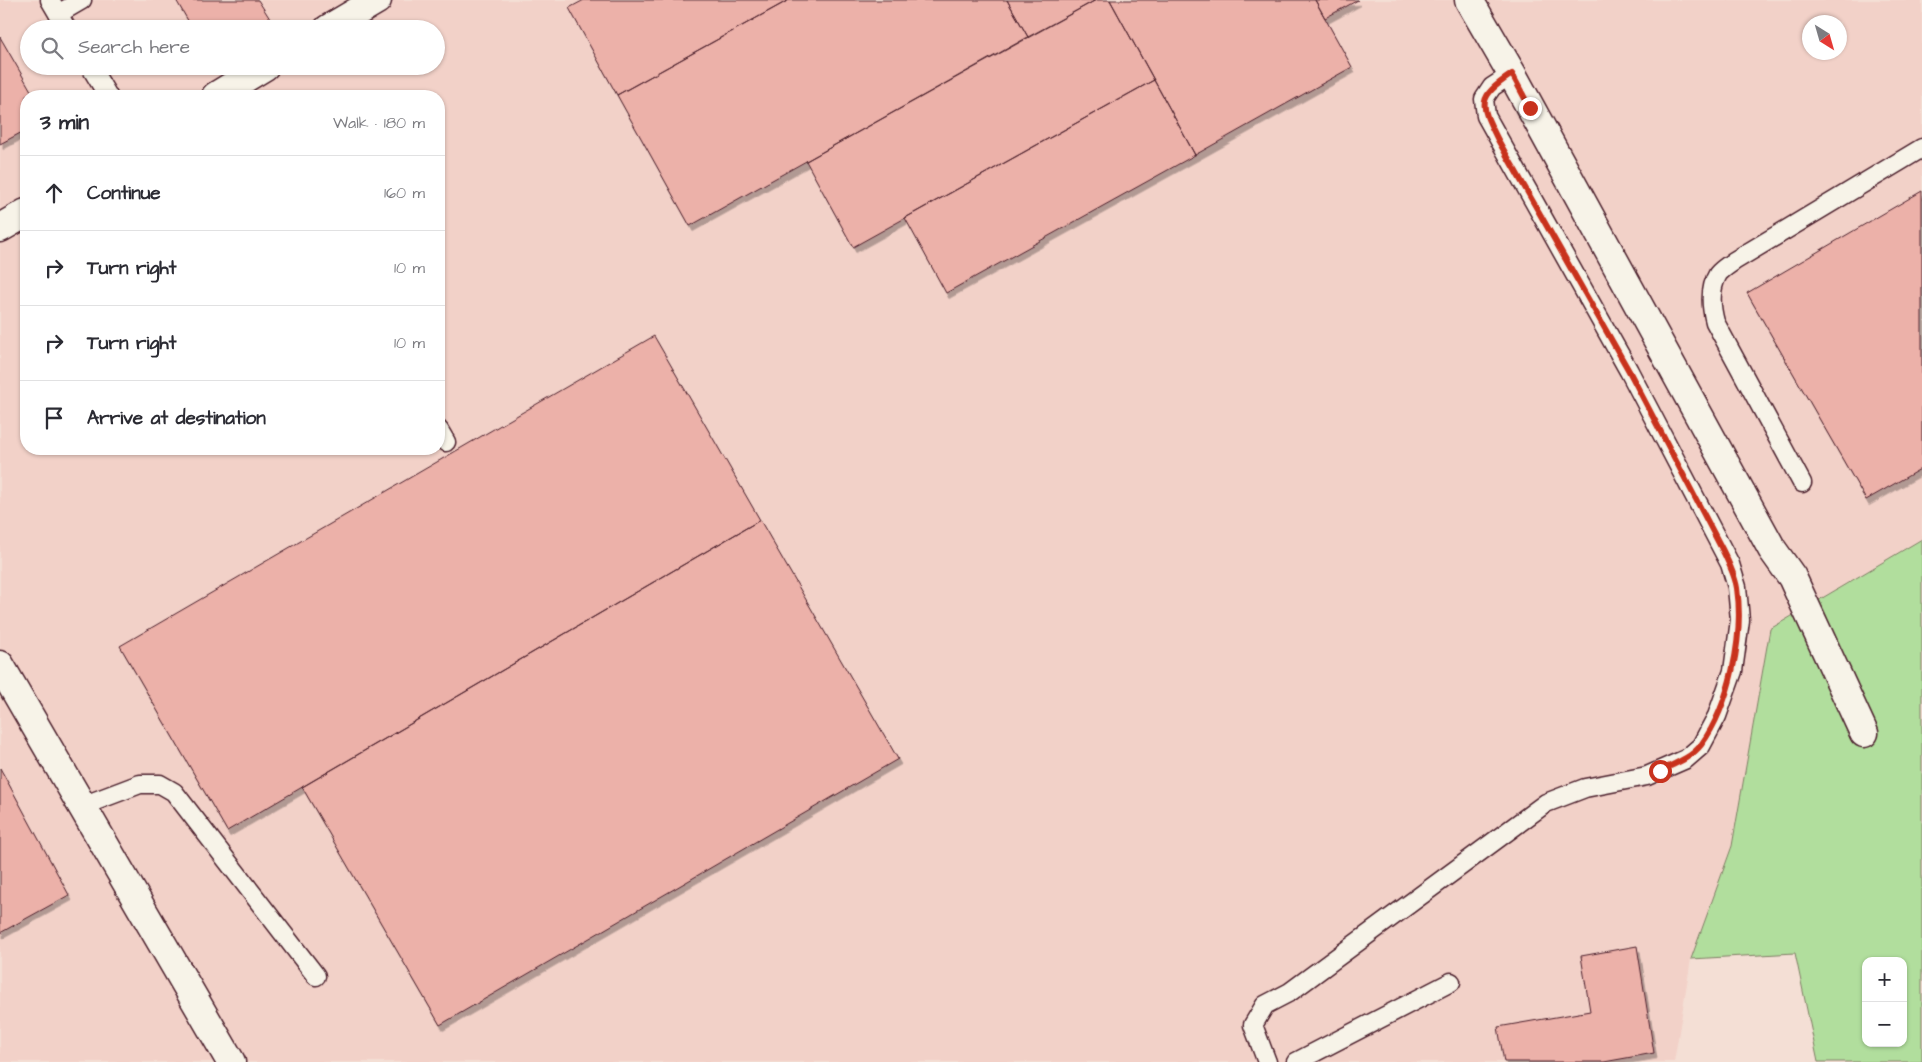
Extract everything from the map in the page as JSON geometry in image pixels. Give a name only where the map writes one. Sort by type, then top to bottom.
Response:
[{"type":"street","points":[[343,20],[377,0]]},
{"type":"street","points":[[1470,0],[1772,550],[1792,578],[1864,732]]},
{"type":"street","points":[[234,90],[253,75]]},
{"type":"street","points":[[0,228],[20,216]]},
{"type":"street","points":[[0,665],[231,1062]]},
{"type":"lane","points":[[59,14],[82,0]]},
{"type":"lane","points":[[1267,1062],[1253,1025],[1265,1005],[1290,992],[1546,803],[1585,788],[1647,776],[1686,759],[1701,746],[1717,716],[1733,672],[1740,620],[1737,586],[1730,564],[1629,371],[1486,116],[1484,99],[1492,87],[1512,74]]},
{"type":"lane","points":[[95,75],[104,90]]},
{"type":"lane","points":[[1802,483],[1715,322],[1711,307],[1713,289],[1719,273],[1734,261],[1922,148]]},
{"type":"lane","points":[[82,806],[140,784],[160,784],[174,792],[316,976]]},
{"type":"lane","points":[[1296,1062],[1451,982]]},
{"type":"shaded area","points":[[0,0],[1922,0],[1922,539],[1770,629],[1732,846],[1691,959],[1674,1062],[0,1062]]},
{"type":"green space","points":[[1922,539],[1922,1062],[1818,1062],[1795,953],[1691,959],[1732,846],[1770,629]]},
{"type":"building","points":[[176,0],[258,0],[271,20],[188,20]]},
{"type":"building","points":[[584,0],[789,0],[617,95],[569,8]]},
{"type":"building","points":[[789,0],[1007,0],[1028,37],[690,226],[617,95]]},
{"type":"building","points":[[1007,0],[1096,0],[1028,37]]},
{"type":"building","points":[[1096,0],[1110,0],[1154,80],[853,247],[806,161]]},
{"type":"building","points":[[1110,0],[1315,0],[1352,67],[1195,155]]},
{"type":"building","points":[[1315,0],[1358,0],[1325,18]]},
{"type":"building","points":[[0,37],[20,72],[20,75],[22,75],[31,90],[20,90],[20,133],[0,144]]},
{"type":"building","points":[[1154,80],[1195,155],[946,293],[905,218]]},
{"type":"building","points":[[1922,191],[1922,468],[1866,500],[1747,293]]},
{"type":"building","points":[[654,336],[760,520],[227,831],[120,646]]},
{"type":"building","points":[[760,520],[898,759],[440,1025],[302,787]]},
{"type":"building","points":[[0,768],[69,895],[0,933]]},
{"type":"building","points":[[1637,946],[1654,1053],[1604,1062],[1504,1062],[1498,1027],[1590,1011],[1581,956]]},
{"type":"route","points":[[1530,108],[1512,74],[1492,87],[1484,99],[1486,116],[1498,140],[1629,371],[1730,564],[1737,586],[1740,620],[1733,672],[1717,716],[1701,746],[1686,759],[1660,771]]}]
